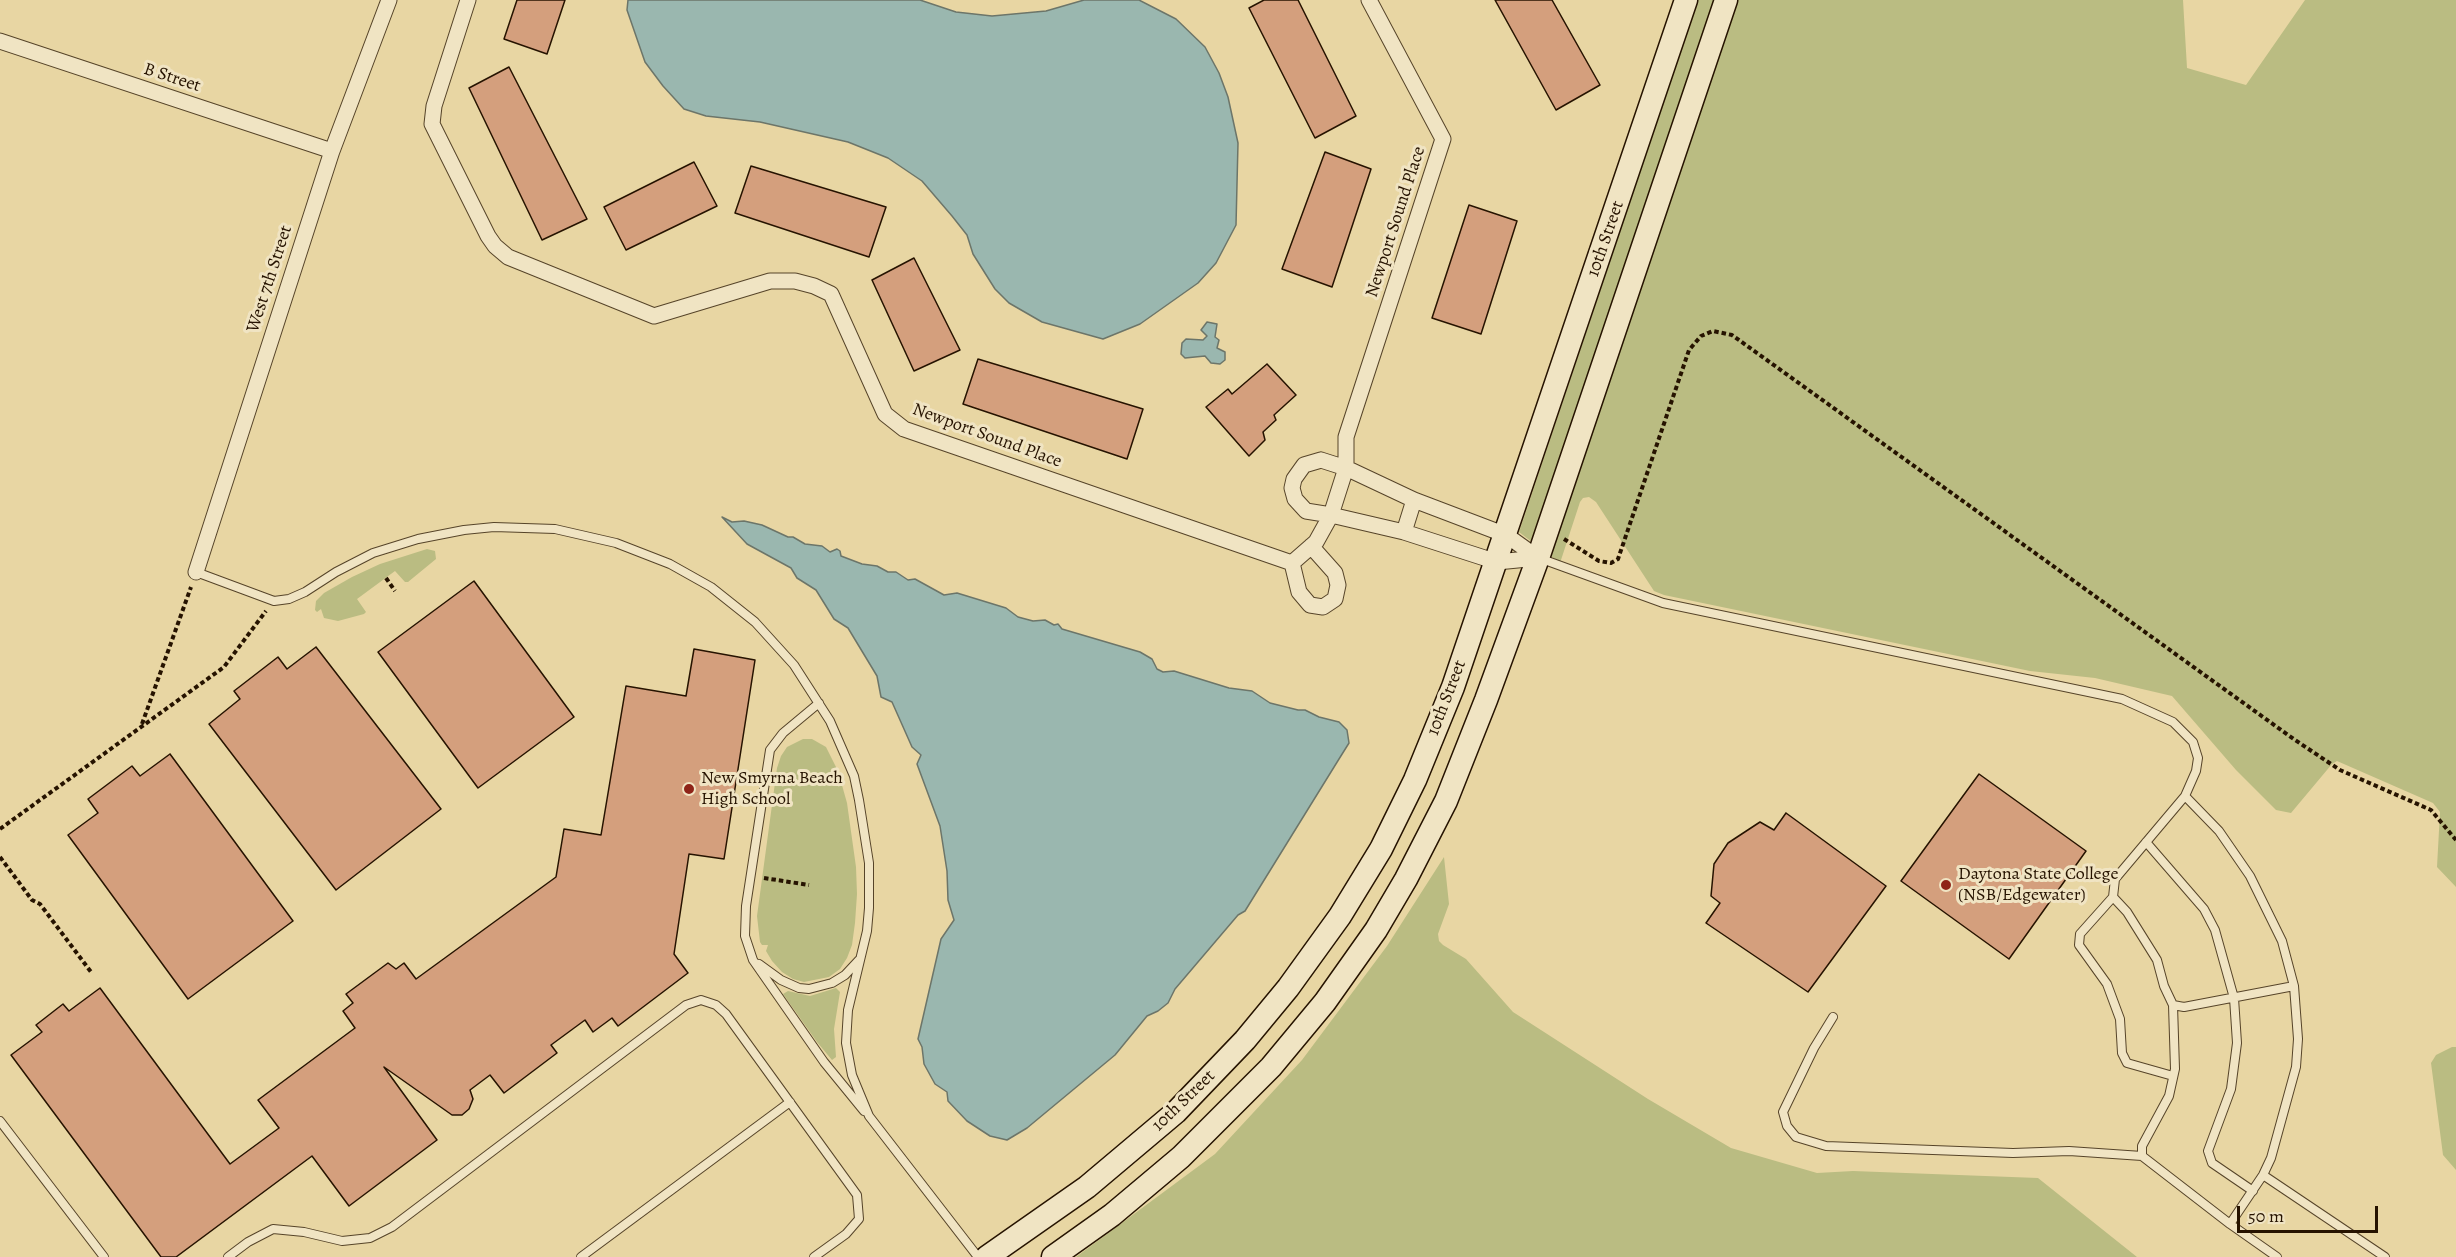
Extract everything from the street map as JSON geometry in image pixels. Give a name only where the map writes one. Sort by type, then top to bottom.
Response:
[{"type":"street","name":"West 7th Street","points":[[196,572],[332,151],[389,0]]},
{"type":"street","name":"Newport Sound Place","points":[[468,0],[434,106],[432,124],[488,236],[495,246],[508,256],[654,316],[770,281],[795,281],[814,286],[831,294],[885,414],[904,429],[1292,563],[1311,546],[1331,515],[1346,468],[1346,437],[1443,140],[1369,0]]},
{"type":"street","name":"10th Street","points":[[987,1257],[1087,1187],[1176,1112],[1245,1040],[1294,979],[1340,916],[1381,849],[1416,780],[1453,687],[1686,0]]},
{"type":"street","name":"10th Street","points":[[1053,1257],[1112,1215],[1181,1157],[1263,1075],[1325,1002],[1376,930],[1406,879],[1446,801],[1538,558],[1726,0]]},
{"type":"street","name":"B Street","points":[[0,41],[332,151]]},
{"type":"street","points":[[1312,461],[1327,461],[1414,500],[1506,535],[1538,558],[1497,562],[1404,532],[1306,511],[1293,493],[1294,478],[1304,465],[1312,461]]},
{"type":"street","points":[[1404,532],[1414,500]]},
{"type":"street","points":[[1292,563],[1299,592],[1311,605],[1323,607],[1335,599],[1338,585],[1335,573],[1311,546]]},
{"type":"lane","points":[[196,572],[274,601],[289,599],[305,592],[336,572],[373,553],[430,536],[494,527],[538,528],[579,533],[616,543],[670,564],[711,587],[755,622],[794,665],[819,703],[837,735],[854,776],[869,863],[869,908],[861,958],[848,1010],[846,1043],[852,1075],[868,1116]]},
{"type":"lane","points":[[1538,558],[1663,603],[2122,699],[2173,722],[2193,742],[2198,758],[2196,771],[2185,796],[2115,879],[2113,897],[2080,934],[2079,945],[2107,984],[2120,1019],[2122,1053],[2127,1063],[2173,1076]]},
{"type":"lane","points":[[819,703],[774,742],[767,759],[746,906],[745,936],[753,960],[824,1062],[978,1257]]},
{"type":"lane","points":[[2185,796],[2219,831],[2250,876],[2282,941],[2294,986],[2298,1039],[2296,1067],[2271,1158],[2263,1175],[2230,1224]]},
{"type":"lane","points":[[2146,842],[2205,909],[2215,930],[2234,998],[2236,1043],[2231,1089],[2208,1151],[2212,1163],[2253,1191]]},
{"type":"lane","points":[[2113,897],[2127,912],[2157,960],[2164,986],[2173,1005],[2173,1076],[2169,1096],[2142,1146],[2142,1155]]},
{"type":"lane","points":[[753,960],[781,980],[799,988],[809,989],[832,983],[845,975],[861,958]]},
{"type":"lane","points":[[2173,1005],[2184,1007],[2294,986]]},
{"type":"lane","points":[[228,1257],[273,1229],[304,1232],[342,1241],[370,1238],[392,1227],[686,1005],[701,1000],[716,1005],[726,1014],[857,1195],[859,1219],[846,1234],[813,1257]]},
{"type":"lane","points":[[1833,1017],[1814,1048],[1784,1112],[1787,1126],[1796,1137],[1826,1146],[2013,1153],[2069,1151],[2142,1155],[2230,1224],[2277,1257]]},
{"type":"lane","points":[[581,1257],[790,1102]]},
{"type":"lane","points":[[0,1121],[104,1257]]},
{"type":"lane","points":[[2263,1175],[2385,1257]]},
{"type":"path","points":[[1547,529],[1599,561],[1611,563],[1618,559],[1689,350],[1701,336],[1713,331],[1732,335],[2295,740],[2340,770],[2431,810],[2456,840]]},
{"type":"path","points":[[142,724],[196,572]]},
{"type":"path","points":[[386,579],[395,591]]},
{"type":"path","points":[[0,829],[142,724],[224,667],[274,601]]},
{"type":"path","points":[[0,857],[32,900],[40,904],[92,972]]},
{"type":"path","points":[[764,878],[808,885]]},
{"type":"green space","points":[[1698,0],[1715,0],[1532,542],[1519,532]]},
{"type":"green space","points":[[1738,0],[2183,0],[2187,68],[2246,85],[2305,0],[2456,0],[2456,887],[2437,867],[2440,812],[2433,803],[2337,761],[2291,813],[2276,810],[2236,770],[2172,696],[2095,678],[2030,671],[1664,595],[1654,591],[1596,502],[1589,497],[1583,498],[1580,502],[1560,563],[1550,555]]},
{"type":"green space","points":[[427,549],[435,551],[436,559],[408,582],[405,582],[395,571],[357,599],[366,612],[364,614],[338,621],[324,618],[321,609],[317,612],[315,610],[316,601],[324,593],[352,577],[380,564]]},
{"type":"green space","points":[[803,739],[812,739],[826,747],[838,771],[847,803],[856,867],[857,894],[852,945],[847,958],[840,969],[829,977],[804,982],[793,979],[782,972],[772,961],[766,951],[768,945],[762,945],[760,942],[757,916],[777,768],[787,747]]},
{"type":"green space","points":[[1444,857],[1449,904],[1438,934],[1439,941],[1466,959],[1513,1012],[1648,1099],[1731,1148],[1817,1173],[1853,1171],[2038,1178],[2137,1257],[1076,1257],[1215,1154],[1302,1060],[1387,946]]},
{"type":"green space","points":[[836,988],[840,992],[834,1029],[836,1057],[832,1060],[783,994],[788,991],[810,996]]},
{"type":"green space","points":[[2456,1047],[2456,1170],[2443,1155],[2431,1063],[2436,1055]]},
{"type":"water","points":[[628,0],[920,0],[956,12],[992,16],[1046,11],[1084,0],[1139,0],[1176,19],[1205,47],[1219,73],[1228,97],[1238,143],[1236,225],[1216,263],[1198,283],[1140,324],[1103,339],[1042,322],[1009,303],[995,289],[973,254],[967,235],[952,216],[922,181],[888,158],[848,142],[760,122],[706,116],[684,109],[645,62],[627,10]]},
{"type":"water","points":[[1207,322],[1217,324],[1215,337],[1219,340],[1217,348],[1225,352],[1225,360],[1220,364],[1211,363],[1205,356],[1185,358],[1181,354],[1182,343],[1186,339],[1203,340],[1207,336],[1201,330]]},
{"type":"water","points":[[722,517],[732,522],[744,521],[762,525],[805,544],[822,546],[830,552],[837,549],[841,556],[862,564],[877,566],[888,572],[896,572],[908,580],[915,579],[944,595],[957,593],[1006,608],[1018,617],[1058,624],[1062,629],[1140,652],[1152,659],[1157,669],[1163,672],[1174,671],[1229,688],[1252,691],[1270,703],[1305,710],[1319,717],[1339,722],[1347,730],[1349,743],[1245,911],[1238,915],[1175,989],[1168,1003],[1147,1016],[1115,1055],[1027,1128],[1007,1140],[990,1136],[967,1121],[948,1101],[947,1092],[935,1084],[924,1064],[922,1047],[918,1039],[941,939],[954,920],[948,900],[947,871],[940,826],[917,764],[921,755],[912,747],[892,702],[881,697],[877,676],[848,628],[834,619],[816,590],[797,578],[791,568],[747,544]]},
{"type":"building","points":[[517,0],[565,0],[547,54],[504,39]]},
{"type":"building","points":[[1264,0],[1298,0],[1356,116],[1315,138],[1249,8]]},
{"type":"building","points":[[1495,0],[1552,0],[1600,85],[1556,110]]},
{"type":"building","points":[[509,67],[587,219],[542,240],[469,88]]},
{"type":"building","points":[[1325,152],[1371,169],[1332,287],[1282,269]]},
{"type":"building","points":[[694,162],[717,206],[626,250],[604,207]]},
{"type":"building","points":[[751,166],[886,207],[869,257],[735,213]]},
{"type":"building","points":[[1469,205],[1517,221],[1481,334],[1432,318]]},
{"type":"building","points":[[914,258],[960,350],[914,371],[872,280]]},
{"type":"building","points":[[978,359],[1143,409],[1127,459],[963,404]]},
{"type":"building","points":[[1267,364],[1296,395],[1274,415],[1276,420],[1263,432],[1265,440],[1249,456],[1206,407],[1228,389],[1232,394]]},
{"type":"building","points":[[474,581],[574,717],[478,788],[378,652]]},
{"type":"building","points":[[316,647],[441,809],[336,890],[209,724],[240,699],[234,691],[278,657],[287,669]]},
{"type":"building","points":[[694,649],[755,660],[724,859],[689,854],[674,954],[688,973],[618,1026],[612,1018],[593,1032],[585,1020],[551,1045],[557,1053],[504,1093],[490,1075],[470,1090],[473,1099],[469,1109],[462,1115],[452,1115],[384,1067],[437,1140],[349,1206],[312,1156],[176,1257],[161,1257],[11,1055],[42,1032],[36,1025],[63,1004],[69,1011],[100,988],[230,1164],[279,1128],[258,1100],[355,1028],[343,1011],[353,1003],[346,994],[388,963],[396,969],[404,963],[416,979],[556,877],[564,829],[601,835],[626,686],[686,696]]},
{"type":"building","points":[[170,754],[293,921],[188,999],[68,835],[98,813],[88,799],[132,766],[140,776]]},
{"type":"building","points":[[1979,774],[2086,851],[2009,959],[1901,881]]},
{"type":"building","points":[[1786,813],[1886,886],[1808,992],[1706,923],[1720,903],[1711,896],[1714,864],[1728,843],[1760,822],[1774,830]]},
{"type":"place","name":"New Smyrna Beach High School","points":[[689,789]]},
{"type":"place","name":"Daytona State College (NSB/Edgewater)","points":[[1946,885]]}]
